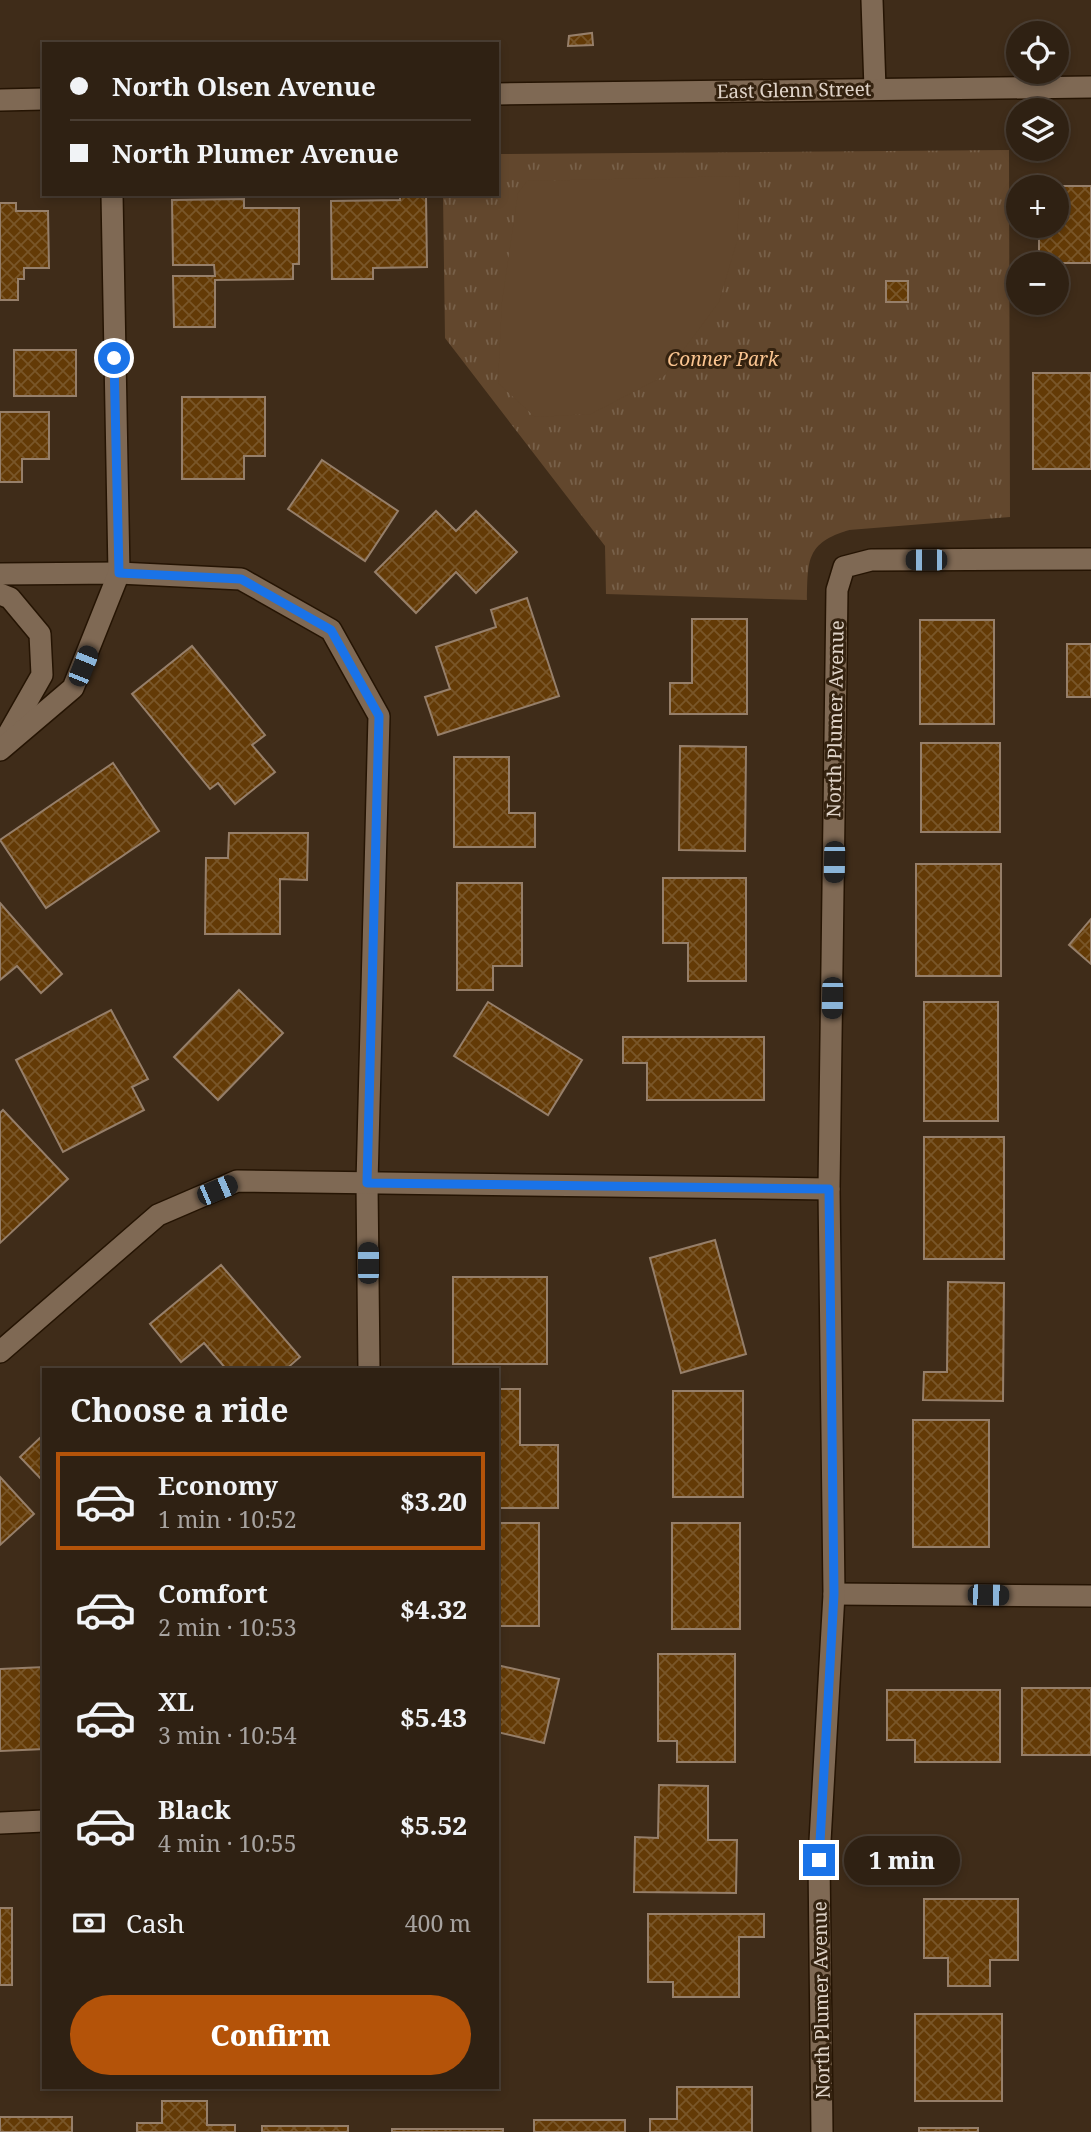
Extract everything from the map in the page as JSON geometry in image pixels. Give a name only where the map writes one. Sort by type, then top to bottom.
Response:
[{"type":"street","points":[[872,0],[875,89]]},
{"type":"street","name":"East Glenn Street","points":[[499,94],[1091,87]]},
{"type":"street","points":[[0,100],[42,99]]},
{"type":"street","points":[[0,750],[74,688],[119,573],[112,196]]},
{"type":"street","name":"North Plumer Avenue","points":[[822,2132],[819,1860],[834,1594],[829,1189],[837,590],[844,567],[871,560],[1091,559]]},
{"type":"street","points":[[0,574],[119,573],[241,579],[331,630],[379,716],[367,1183],[369,1368]]},
{"type":"street","points":[[0,594],[10,598],[40,634],[42,675],[0,750]]},
{"type":"street","points":[[0,1352],[158,1215],[237,1181],[829,1189]]},
{"type":"street","points":[[834,1594],[1091,1596]]},
{"type":"street","points":[[0,1823],[42,1821]]},
{"type":"green space","name":"Conner Park","points":[[1006,150],[1006,161],[1009,161],[1009,175],[1006,175],[1006,238],[1009,238],[1009,252],[1006,252],[1006,315],[1009,315],[1010,517],[849,530],[835,535],[817,547],[812,555],[807,600],[606,594],[605,546],[445,338],[443,196],[499,196],[499,154]]},
{"type":"green space","points":[[740,176],[737,241],[719,302],[664,376],[591,414],[535,417],[498,383],[502,302],[518,193],[527,181]]},
{"type":"building","points":[[592,33],[593,45],[568,46],[569,36]]},
{"type":"building","points":[[1069,186],[1091,186],[1091,263],[1069,263],[1069,252],[1039,252],[1039,238],[1069,238]]},
{"type":"building","points":[[400,196],[426,196],[427,267],[373,268],[373,279],[332,279],[331,201],[400,200]]},
{"type":"building","points":[[244,199],[244,208],[299,208],[299,264],[293,264],[293,279],[215,280],[215,327],[174,327],[173,276],[215,276],[214,265],[173,265],[172,200]]},
{"type":"building","points":[[0,203],[16,203],[16,211],[48,211],[49,268],[24,268],[24,279],[18,279],[18,300],[0,300]]},
{"type":"building","points":[[886,281],[908,281],[908,302],[886,302]]},
{"type":"building","points":[[14,350],[76,350],[76,396],[14,396]]},
{"type":"building","points":[[1033,373],[1091,373],[1091,469],[1033,469]]},
{"type":"building","points":[[182,397],[265,397],[265,456],[244,456],[244,479],[182,479]]},
{"type":"building","points":[[0,412],[49,412],[49,459],[22,459],[22,482],[0,482]]},
{"type":"building","points":[[322,460],[398,511],[365,561],[288,509]]},
{"type":"building","points":[[436,511],[456,531],[476,511],[517,552],[476,593],[456,572],[416,613],[375,572]]},
{"type":"building","points":[[527,598],[559,696],[438,735],[425,697],[450,689],[436,647],[496,627],[491,610]]},
{"type":"building","points":[[692,619],[747,619],[747,714],[670,714],[670,683],[692,683]]},
{"type":"building","points":[[920,620],[994,620],[994,724],[920,724]]},
{"type":"building","points":[[1067,644],[1091,644],[1091,697],[1067,697]]},
{"type":"building","points":[[192,646],[265,735],[252,745],[275,772],[235,804],[218,783],[210,789],[132,694]]},
{"type":"building","points":[[921,743],[1000,743],[1000,832],[921,832]]},
{"type":"building","points":[[680,746],[746,747],[745,851],[679,850]]},
{"type":"building","points":[[454,757],[509,757],[509,813],[535,813],[535,847],[454,847]]},
{"type":"building","points":[[113,763],[159,831],[46,908],[0,840]]},
{"type":"building","points":[[229,833],[308,833],[307,880],[280,879],[280,934],[205,934],[206,858],[228,858]]},
{"type":"building","points":[[916,864],[1001,864],[1001,976],[916,976]]},
{"type":"building","points":[[663,878],[746,878],[746,981],[688,981],[688,943],[663,943]]},
{"type":"building","points":[[457,883],[522,883],[522,966],[493,966],[493,990],[457,990]]},
{"type":"building","points":[[0,903],[62,974],[41,993],[17,966],[0,980]]},
{"type":"building","points":[[1091,919],[1091,964],[1069,945]]},
{"type":"building","points":[[239,990],[283,1033],[218,1100],[174,1057]]},
{"type":"building","points":[[488,1002],[582,1060],[548,1115],[454,1056]]},
{"type":"building","points":[[924,1002],[998,1002],[998,1121],[924,1121]]},
{"type":"building","points":[[111,1010],[148,1079],[132,1087],[144,1110],[63,1152],[16,1060]]},
{"type":"building","points":[[623,1037],[764,1037],[764,1100],[647,1100],[647,1063],[623,1063]]},
{"type":"building","points":[[3,1110],[68,1179],[0,1243],[0,1113]]},
{"type":"building","points":[[924,1137],[1004,1137],[1004,1259],[924,1259]]},
{"type":"building","points":[[715,1240],[746,1354],[681,1373],[650,1258]]},
{"type":"building","points":[[221,1265],[300,1357],[287,1368],[225,1368],[204,1343],[181,1362],[150,1324]]},
{"type":"building","points":[[453,1277],[547,1277],[547,1364],[453,1364]]},
{"type":"building","points":[[948,1282],[1004,1283],[1003,1401],[923,1400],[924,1372],[947,1372]]},
{"type":"building","points":[[499,1389],[520,1389],[520,1445],[558,1445],[558,1508],[499,1508]]},
{"type":"building","points":[[673,1391],[743,1391],[743,1497],[673,1497]]},
{"type":"building","points":[[913,1420],[989,1420],[989,1547],[913,1547]]},
{"type":"building","points":[[42,1436],[42,1480],[20,1457]]},
{"type":"building","points":[[0,1477],[34,1514],[0,1545]]},
{"type":"building","points":[[499,1523],[539,1523],[539,1626],[499,1626]]},
{"type":"building","points":[[672,1523],[740,1523],[740,1629],[672,1629]]},
{"type":"building","points":[[658,1654],[735,1654],[735,1762],[677,1762],[677,1741],[658,1741]]},
{"type":"building","points":[[499,1665],[559,1679],[544,1743],[499,1732]]},
{"type":"building","points":[[42,1667],[42,1749],[0,1751],[0,1669]]},
{"type":"building","points":[[1022,1688],[1091,1688],[1091,1755],[1022,1755]]},
{"type":"building","points":[[887,1690],[1000,1690],[1000,1762],[915,1762],[915,1740],[887,1740]]},
{"type":"building","points":[[659,1785],[708,1786],[708,1840],[737,1840],[736,1893],[634,1892],[635,1837],[658,1838]]},
{"type":"building","points":[[924,1899],[1018,1899],[1018,1960],[990,1960],[990,1986],[948,1986],[948,1958],[924,1958]]},
{"type":"building","points":[[0,1908],[12,1908],[12,1985],[0,1985]]},
{"type":"building","points":[[648,1914],[764,1914],[764,1937],[739,1937],[739,1997],[673,1997],[673,1982],[648,1982]]},
{"type":"building","points":[[915,2014],[1002,2014],[1002,2101],[915,2101]]},
{"type":"building","points":[[677,2087],[752,2087],[752,2132],[650,2132],[650,2119],[677,2119]]},
{"type":"building","points":[[162,2101],[207,2101],[207,2125],[235,2125],[235,2132],[137,2132],[137,2123],[162,2123]]},
{"type":"building","points":[[0,2117],[72,2117],[72,2132],[0,2132]]},
{"type":"building","points":[[534,2120],[625,2120],[625,2132],[534,2132]]},
{"type":"building","points":[[262,2126],[348,2126],[348,2132],[262,2132]]},
{"type":"building","points":[[919,2128],[978,2128],[978,2132],[919,2132]]},
{"type":"building","points":[[392,2129],[503,2129],[503,2132],[392,2132]]},
{"type":"route","points":[[114,358],[119,573],[241,579],[331,630],[379,716],[367,1183],[829,1189],[834,1594],[819,1860]]}]
